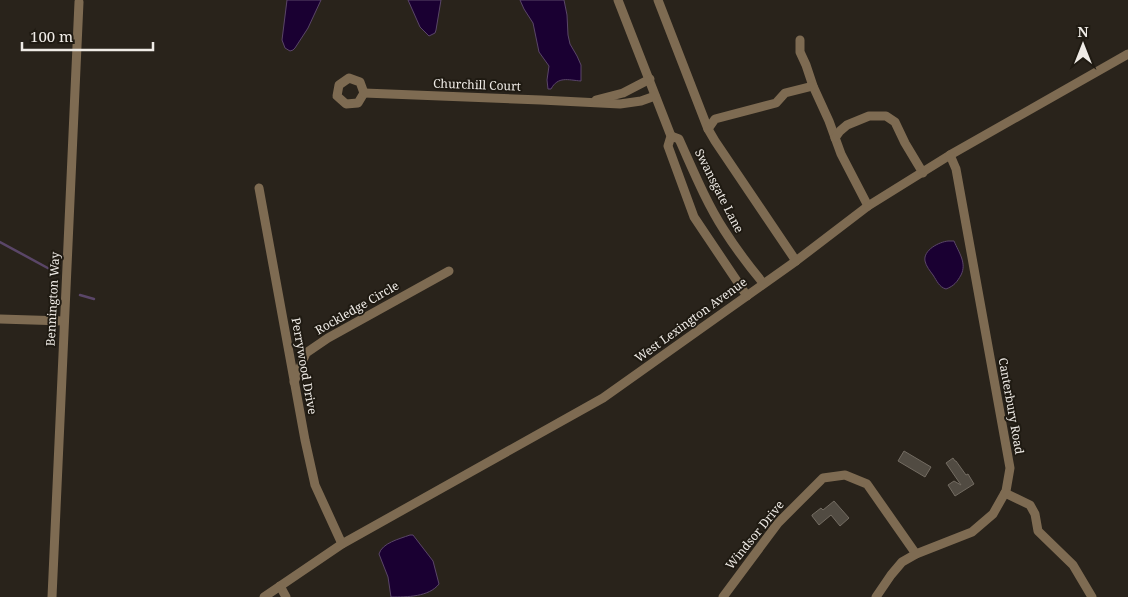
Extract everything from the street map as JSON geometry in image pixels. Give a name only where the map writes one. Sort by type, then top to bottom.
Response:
[{"type":"street","name":"Swansgate Lane","points":[[618,0],[671,136],[668,146],[694,217],[747,296]]},
{"type":"street","points":[[658,0],[708,129],[796,261]]},
{"type":"street","name":"Bennington Way","points":[[52,597],[79,2]]},
{"type":"street","points":[[800,40],[800,52],[813,86],[841,154],[868,206]]},
{"type":"street","name":"West Lexington Avenue","points":[[264,597],[342,544],[602,398],[796,261],[868,206],[950,156],[1127,57]]},
{"type":"street","name":"Churchill Court","points":[[589,102],[623,93],[650,79]]},
{"type":"street","points":[[708,129],[715,119],[776,103],[785,93],[813,86]]},
{"type":"street","name":"Churchill Court","points":[[364,93],[620,104],[641,101],[655,96]]},
{"type":"street","points":[[835,138],[847,125],[868,116],[886,116],[895,122],[905,143],[923,172]]},
{"type":"street","name":"Swansgate Lane","points":[[671,136],[679,139],[723,229],[762,284]]},
{"type":"street","name":"Canterbury Road","points":[[876,597],[902,562],[916,554],[972,532],[993,514],[1006,491],[1010,468],[956,169],[950,156]]},
{"type":"street","name":"Perrywood Drive","points":[[259,188],[294,383],[315,485],[342,544]]},
{"type":"street","name":"Rockledge Circle","points":[[294,383],[306,352],[449,271]]},
{"type":"street","points":[[0,319],[64,321]]},
{"type":"street","name":"Windsor Drive","points":[[722,597],[778,523],[823,478],[845,475],[866,484],[916,554]]},
{"type":"street","points":[[1005,493],[1030,504],[1035,514],[1038,531],[1073,566],[1092,597]]},
{"type":"street","points":[[280,586],[286,597]]},
{"type":"shaded area","points":[[287,0],[321,0],[308,28],[295,48],[290,51],[285,48],[282,40]]},
{"type":"shaded area","points":[[408,0],[441,0],[435,33],[429,36],[420,27]]},
{"type":"shaded area","points":[[520,0],[564,0],[570,44],[581,65],[581,81],[560,80],[551,89],[548,89],[549,66],[539,52],[533,23]]},
{"type":"shaded area","points":[[948,241],[954,241],[962,258],[963,271],[957,282],[946,289],[940,285],[928,268],[925,257],[932,247]]},
{"type":"shaded area","points":[[413,535],[433,561],[439,584],[430,592],[424,594],[391,597],[388,577],[379,554],[387,544]]},
{"type":"building","points":[[904,451],[931,467],[925,477],[898,461]]},
{"type":"building","points":[[953,458],[966,475],[968,474],[974,484],[955,496],[948,485],[954,481],[961,485],[946,463]]},
{"type":"building","points":[[834,501],[849,518],[840,526],[831,515],[819,525],[812,515],[821,508],[823,510]]},
{"type":"waterway","points":[[0,242],[55,272]]},
{"type":"waterway","points":[[80,295],[94,299]]}]
